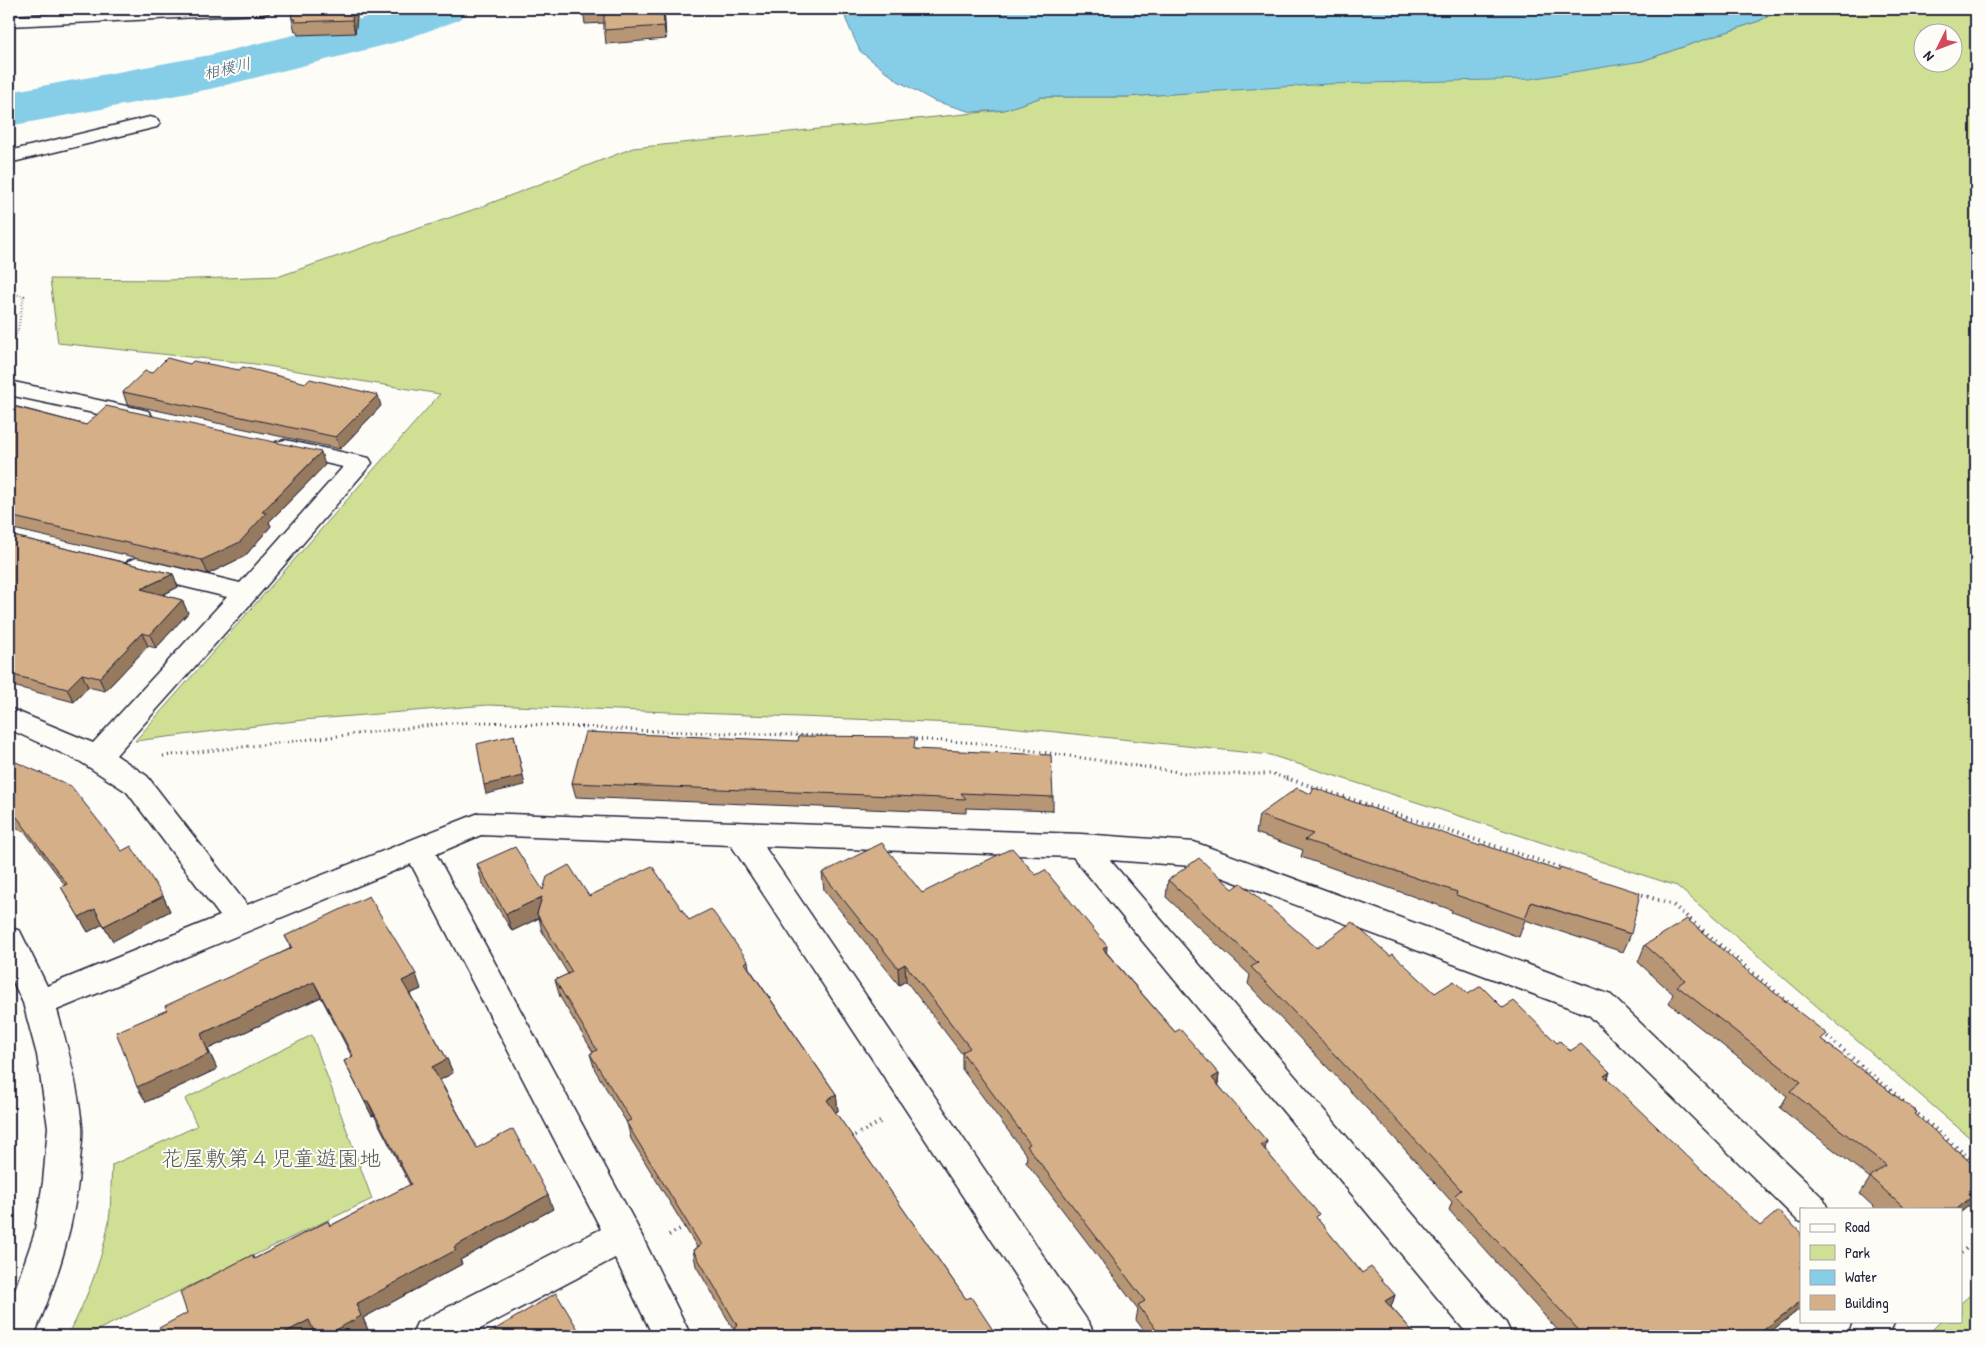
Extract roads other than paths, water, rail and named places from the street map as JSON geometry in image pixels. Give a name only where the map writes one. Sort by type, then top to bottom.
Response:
[{"type":"street","points":[[9,21],[262,9]]},
{"type":"street","points":[[9,157],[150,124]]},
{"type":"street","points":[[9,388],[165,421]]},
{"type":"street","points":[[96,758],[246,593],[360,463],[262,442]]},
{"type":"street","points":[[114,561],[246,593]]},
{"type":"street","points":[[9,718],[49,734],[96,758],[122,772],[136,784],[241,920]]},
{"type":"street","points":[[39,1003],[479,824],[1081,846],[1194,854],[1600,1005],[1809,1208]]},
{"type":"street","points":[[740,834],[1076,1336]]},
{"type":"street","points":[[1081,846],[1493,1336]]},
{"type":"street","points":[[418,848],[627,1245],[672,1336]]},
{"type":"street","points":[[9,940],[39,1003],[54,1055],[65,1128],[61,1182],[52,1235],[33,1294],[15,1336]]},
{"type":"street","points":[[430,1336],[627,1245]]},
{"type":"street","points":[[1866,1336],[1876,1322]]},
{"type":"water","points":[[844,9],[1780,9],[1759,21],[1642,61],[1530,79],[1328,84],[1126,97],[1042,97],[1004,110],[972,112],[934,101],[898,81],[860,51],[846,20]]},
{"type":"waterway","name":"相模川","points":[[9,109],[210,72],[378,31],[440,9]]},
{"type":"park label","name":"花屋敷第４児童遊園地","points":[[271,1158]]}]
